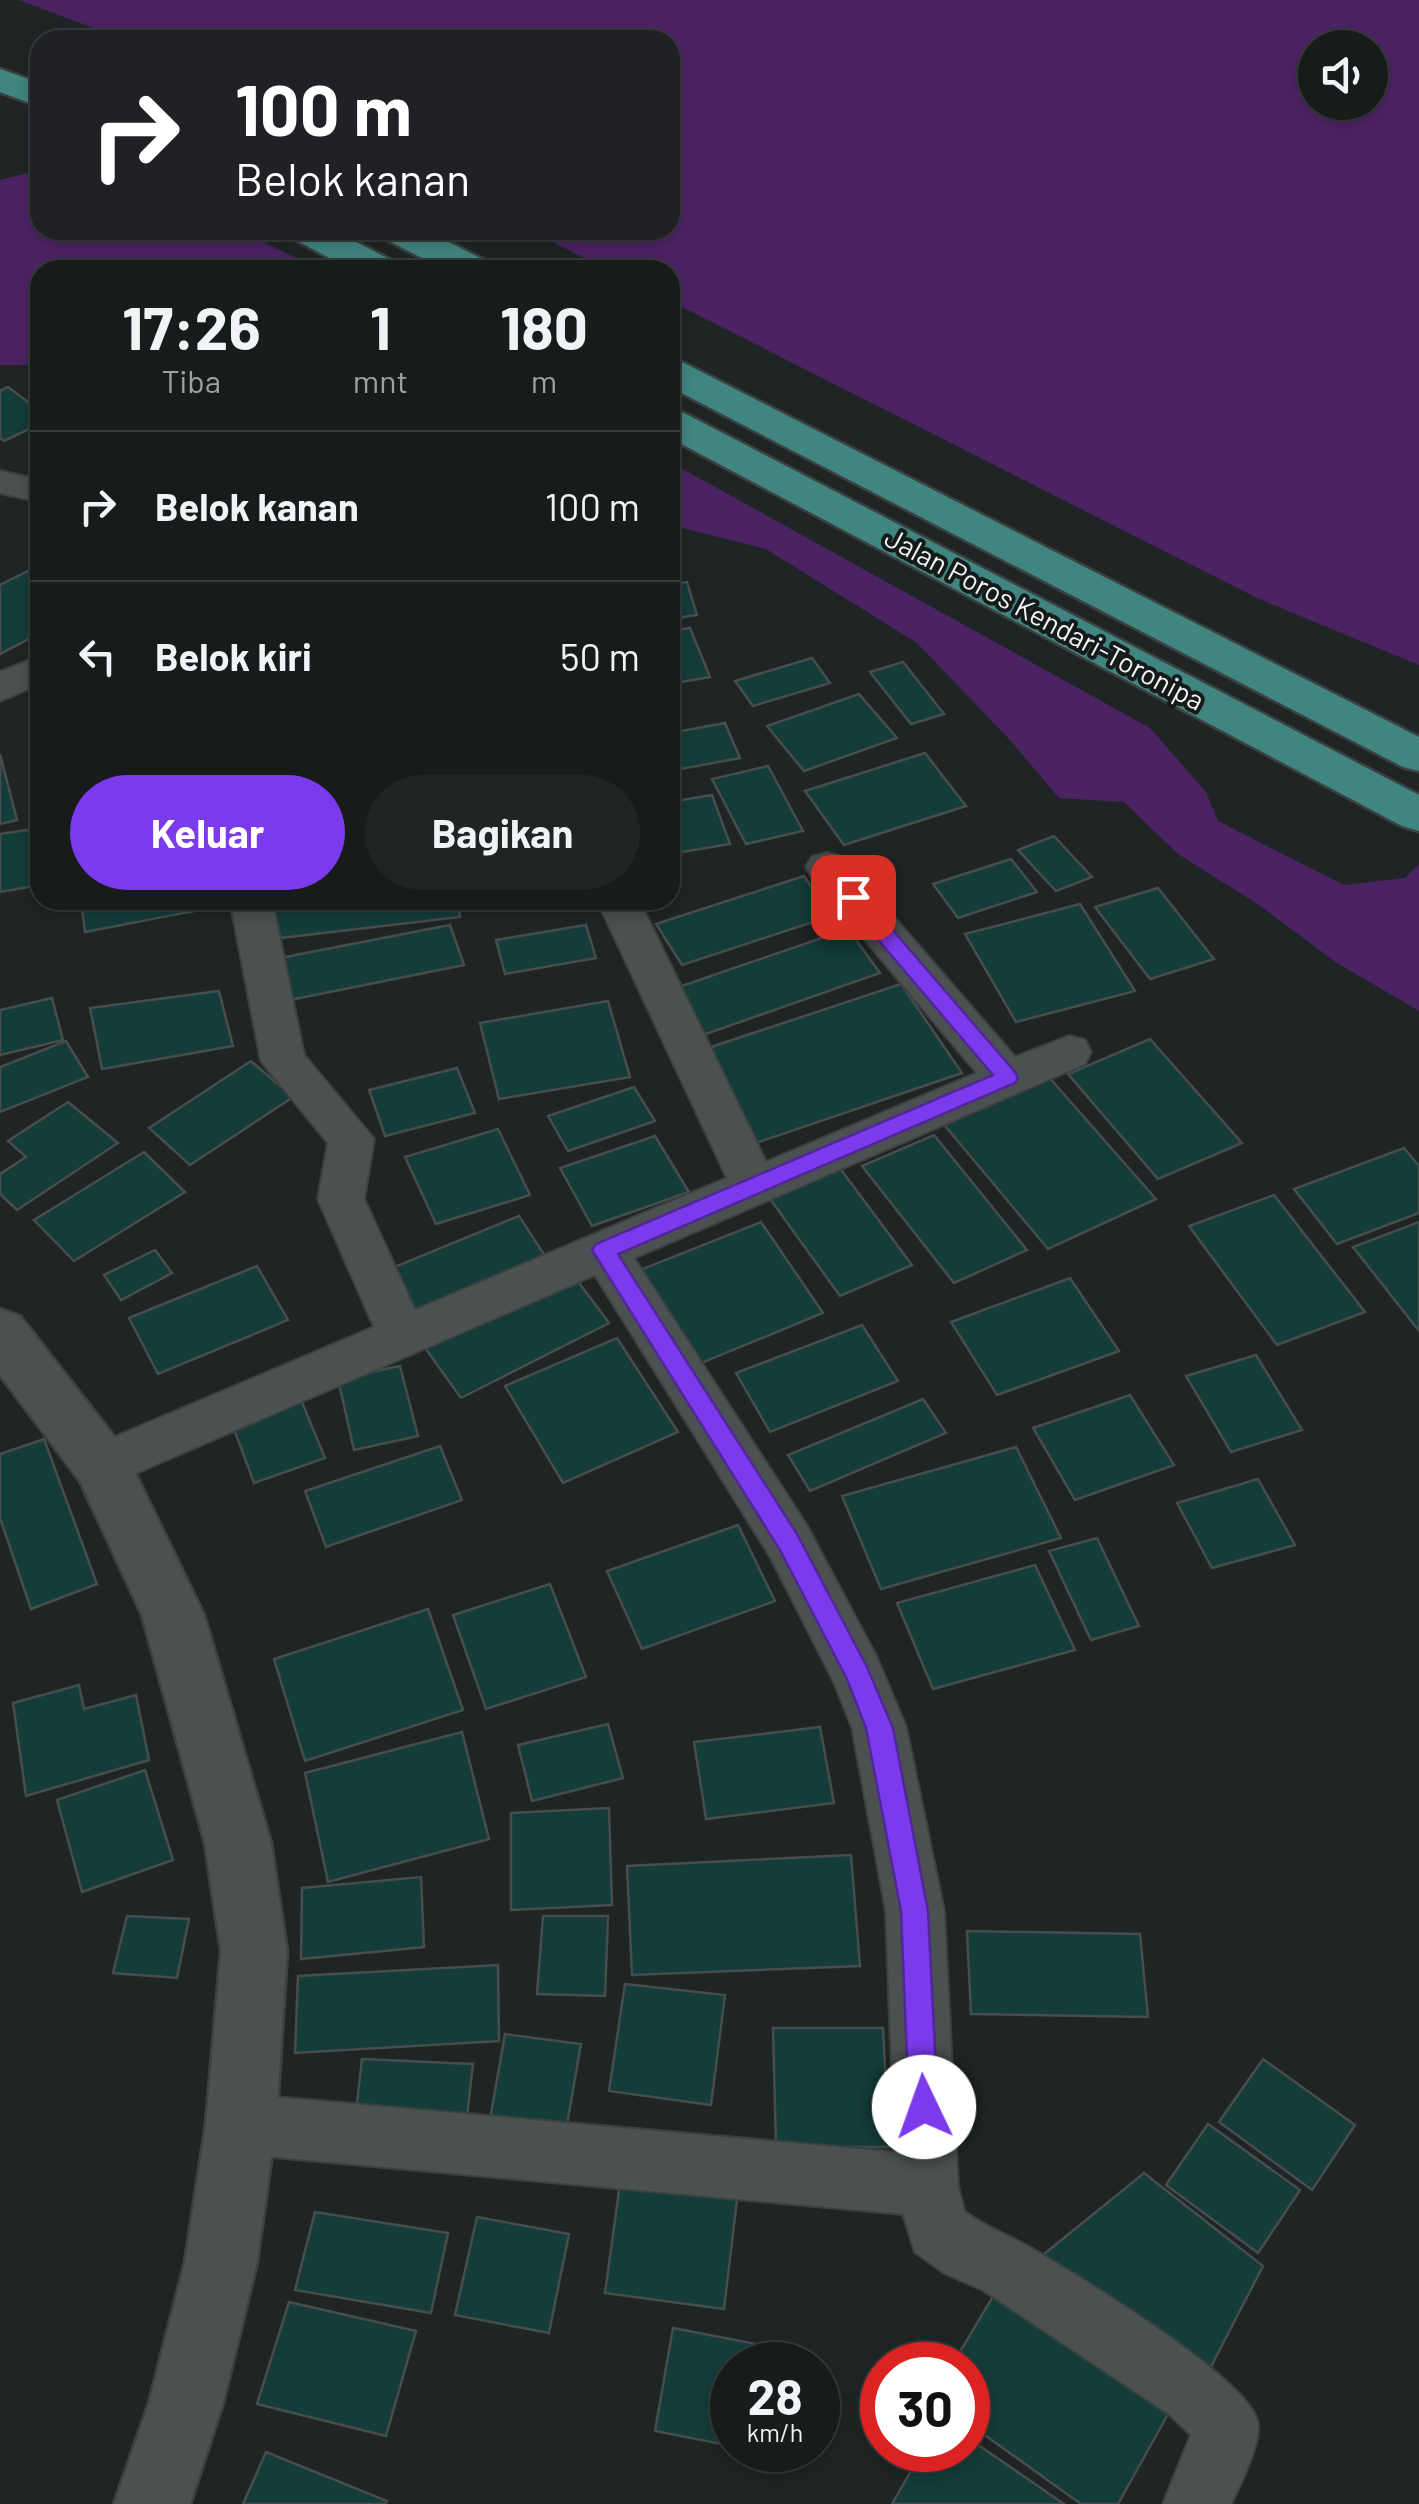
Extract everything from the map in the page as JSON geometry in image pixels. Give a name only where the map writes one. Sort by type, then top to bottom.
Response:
[{"type":"main road","points":[[0,79],[30,92]]},
{"type":"main road","points":[[324,240],[362,260]]},
{"type":"main road","points":[[416,240],[454,260]]},
{"type":"main road","name":"Jalan Poros Kendari-Toronipa","points":[[680,376],[1399,746]]},
{"type":"main road","name":"Jalan Poros Kendari-Toronipa","points":[[680,427],[1419,815]]},
{"type":"main road","points":[[0,1332],[102,1465],[173,1615],[238,1843],[254,1951],[241,2124],[222,2262],[186,2402],[152,2504]]},
{"type":"street","points":[[0,482],[30,489]]},
{"type":"street","points":[[0,688],[30,674]]},
{"type":"street","points":[[828,867],[1008,1078]]},
{"type":"street","points":[[253,910],[283,1061],[351,1139],[341,1200],[403,1337]]},
{"type":"street","points":[[623,910],[754,1185]]},
{"type":"street","points":[[102,1465],[1069,1052]]},
{"type":"street","points":[[604,1250],[788,1542],[858,1675],[880,1728],[915,1911],[927,2186],[937,2230],[966,2251],[1005,2268],[1192,2391],[1226,2426],[1214,2468],[1196,2504]]},
{"type":"street","points":[[241,2124],[927,2186]]},
{"type":"shaded area","points":[[19,0],[1419,0],[1419,665],[1259,599],[680,306],[680,260],[588,260],[549,240],[680,240],[680,30],[98,30]]},
{"type":"shaded area","points":[[30,172],[30,240],[259,240],[300,260],[30,260],[30,365],[0,365],[0,180]]},
{"type":"shaded area","points":[[680,468],[1150,728],[1206,792],[1218,821],[1344,885],[1405,878],[1419,864],[1419,1011],[1337,963],[1259,905],[1178,854],[1124,802],[1059,798],[1011,741],[917,643],[766,549],[680,528]]},
{"type":"building","points":[[8,387],[30,404],[30,429],[4,441],[0,438],[0,391]]},
{"type":"building","points":[[30,570],[30,638],[0,654],[0,585]]},
{"type":"building","points":[[687,582],[697,615],[680,618],[680,583]]},
{"type":"building","points":[[690,628],[710,677],[680,682],[680,630]]},
{"type":"building","points":[[812,658],[830,683],[753,706],[735,681]]},
{"type":"building","points":[[903,662],[944,714],[911,724],[870,672]]},
{"type":"building","points":[[859,694],[897,738],[804,771],[767,726]]},
{"type":"building","points":[[725,723],[740,758],[680,769],[680,731]]},
{"type":"building","points":[[925,753],[966,806],[844,845],[805,791]]},
{"type":"building","points":[[0,754],[17,820],[0,824]]},
{"type":"building","points":[[768,766],[803,831],[746,844],[712,779]]},
{"type":"building","points":[[712,795],[730,844],[680,852],[680,800]]},
{"type":"building","points":[[30,830],[30,887],[0,892],[0,834]]},
{"type":"building","points":[[1054,836],[1092,877],[1056,891],[1018,850]]},
{"type":"building","points":[[1011,859],[1037,892],[958,918],[933,884]]},
{"type":"building","points":[[804,876],[831,916],[682,965],[656,924]]},
{"type":"building","points":[[1158,888],[1214,959],[1150,979],[1095,907]]},
{"type":"building","points":[[1080,904],[1135,991],[1016,1022],[965,934]]},
{"type":"building","points":[[82,910],[199,910],[85,932]]},
{"type":"building","points":[[270,910],[459,910],[460,917],[272,939]]},
{"type":"building","points":[[450,925],[464,965],[285,1001],[275,959]]},
{"type":"building","points":[[586,925],[596,958],[505,974],[496,940]]},
{"type":"building","points":[[848,929],[880,973],[703,1035],[673,989]]},
{"type":"building","points":[[901,984],[962,1073],[756,1143],[699,1051]]},
{"type":"building","points":[[219,991],[233,1046],[102,1069],[90,1008]]},
{"type":"building","points":[[52,998],[63,1040],[0,1055],[0,1010]]},
{"type":"building","points":[[608,1001],[630,1077],[499,1099],[480,1023]]},
{"type":"building","points":[[1150,1039],[1242,1143],[1158,1179],[1068,1074]]},
{"type":"building","points":[[66,1041],[88,1077],[0,1112],[0,1067]]},
{"type":"building","points":[[251,1061],[293,1097],[190,1165],[149,1128]]},
{"type":"building","points":[[457,1068],[475,1113],[385,1136],[369,1090]]},
{"type":"building","points":[[1047,1075],[1156,1199],[1048,1249],[941,1121]]},
{"type":"building","points":[[634,1087],[655,1121],[568,1151],[548,1116]]},
{"type":"building","points":[[68,1102],[118,1143],[17,1210],[0,1194],[0,1174],[26,1157],[8,1141]]},
{"type":"building","points":[[498,1129],[530,1195],[436,1224],[405,1157]]},
{"type":"building","points":[[934,1135],[1027,1250],[954,1283],[862,1166]]},
{"type":"building","points":[[655,1136],[689,1192],[592,1226],[560,1168]]},
{"type":"building","points":[[1404,1148],[1419,1166],[1419,1213],[1337,1244],[1294,1189]]},
{"type":"building","points":[[144,1152],[185,1192],[74,1261],[34,1220]]},
{"type":"building","points":[[839,1167],[912,1265],[840,1296],[768,1196]]},
{"type":"building","points":[[1274,1195],[1365,1312],[1277,1345],[1189,1226]]},
{"type":"building","points":[[519,1216],[547,1259],[412,1315],[387,1270]]},
{"type":"building","points":[[761,1222],[823,1313],[694,1366],[635,1272]]},
{"type":"building","points":[[1419,1222],[1419,1331],[1353,1247]]},
{"type":"building","points":[[155,1250],[172,1273],[121,1300],[104,1275]]},
{"type":"building","points":[[257,1266],[288,1320],[158,1374],[129,1318]]},
{"type":"building","points":[[571,1272],[609,1323],[461,1398],[423,1345]]},
{"type":"building","points":[[1070,1278],[1119,1351],[997,1395],[951,1322]]},
{"type":"building","points":[[862,1325],[898,1381],[770,1432],[736,1373]]},
{"type":"building","points":[[617,1338],[678,1432],[563,1483],[505,1386]]},
{"type":"building","points":[[1256,1355],[1302,1430],[1231,1452],[1186,1376]]},
{"type":"building","points":[[400,1366],[418,1436],[354,1450],[338,1379]]},
{"type":"building","points":[[297,1390],[325,1458],[254,1483],[228,1413]]},
{"type":"building","points":[[1130,1395],[1174,1465],[1075,1500],[1033,1428]]},
{"type":"building","points":[[923,1399],[946,1433],[810,1491],[788,1455]]},
{"type":"building","points":[[44,1439],[97,1584],[31,1609],[0,1518],[0,1454]]},
{"type":"building","points":[[440,1446],[462,1500],[326,1547],[305,1491]]},
{"type":"building","points":[[1016,1447],[1061,1538],[881,1589],[842,1496]]},
{"type":"building","points":[[1258,1479],[1295,1545],[1212,1568],[1177,1503]]},
{"type":"building","points":[[738,1525],[775,1601],[642,1649],[607,1571]]},
{"type":"building","points":[[1097,1538],[1139,1626],[1091,1640],[1049,1551]]},
{"type":"building","points":[[1035,1565],[1075,1650],[933,1689],[897,1603]]},
{"type":"building","points":[[550,1584],[586,1677],[486,1709],[453,1615]]},
{"type":"building","points":[[428,1609],[463,1710],[305,1761],[274,1659]]},
{"type":"building","points":[[79,1685],[84,1709],[136,1695],[149,1760],[26,1796],[13,1703]]},
{"type":"building","points":[[608,1724],[623,1778],[532,1801],[518,1745]]},
{"type":"building","points":[[820,1727],[834,1803],[706,1819],[694,1742]]},
{"type":"building","points":[[462,1732],[489,1839],[328,1882],[305,1773]]},
{"type":"building","points":[[145,1770],[173,1860],[82,1892],[57,1800]]},
{"type":"building","points":[[609,1808],[612,1905],[511,1910],[511,1813]]},
{"type":"building","points":[[851,1855],[860,1966],[632,1975],[627,1866]]},
{"type":"building","points":[[421,1877],[424,1947],[301,1959],[302,1888]]},
{"type":"building","points":[[127,1916],[189,1919],[177,1978],[113,1973]]},
{"type":"building","points":[[543,1916],[608,1916],[605,1996],[537,1994]]},
{"type":"building","points":[[967,1931],[1140,1934],[1148,2017],[971,2014]]},
{"type":"building","points":[[498,1965],[499,2041],[295,2053],[298,1976]]},
{"type":"building","points":[[625,1984],[725,1995],[711,2105],[609,2091]]},
{"type":"building","points":[[773,2028],[883,2028],[889,2147],[776,2147]]},
{"type":"building","points":[[505,2034],[581,2044],[565,2136],[489,2125]]},
{"type":"building","points":[[362,2059],[473,2064],[465,2134],[354,2129]]},
{"type":"building","points":[[1263,2059],[1355,2125],[1312,2190],[1219,2122]]},
{"type":"building","points":[[1208,2124],[1300,2190],[1258,2253],[1166,2185]]},
{"type":"building","points":[[622,2169],[739,2183],[724,2309],[605,2293]]},
{"type":"building","points":[[1144,2173],[1263,2266],[1199,2390],[1022,2272]]},
{"type":"building","points":[[315,2212],[448,2233],[431,2313],[295,2290]]},
{"type":"building","points":[[477,2217],[569,2234],[549,2333],[455,2315]]},
{"type":"building","points":[[1004,2278],[1177,2398],[1118,2504],[1081,2504],[990,2439],[990,2342],[966,2342]]},
{"type":"building","points":[[289,2302],[416,2331],[386,2436],[257,2404]]},
{"type":"building","points":[[673,2328],[746,2342],[710,2342],[710,2442],[655,2431]]},
{"type":"building","points":[[266,2452],[387,2501],[243,2504]]},
{"type":"building","points":[[990,2453],[1064,2504],[892,2504],[910,2472],[990,2472]]},
{"type":"route","points":[[853,897],[1008,1078],[604,1250],[788,1542],[858,1675],[880,1728],[915,1911],[924,2107]]}]
